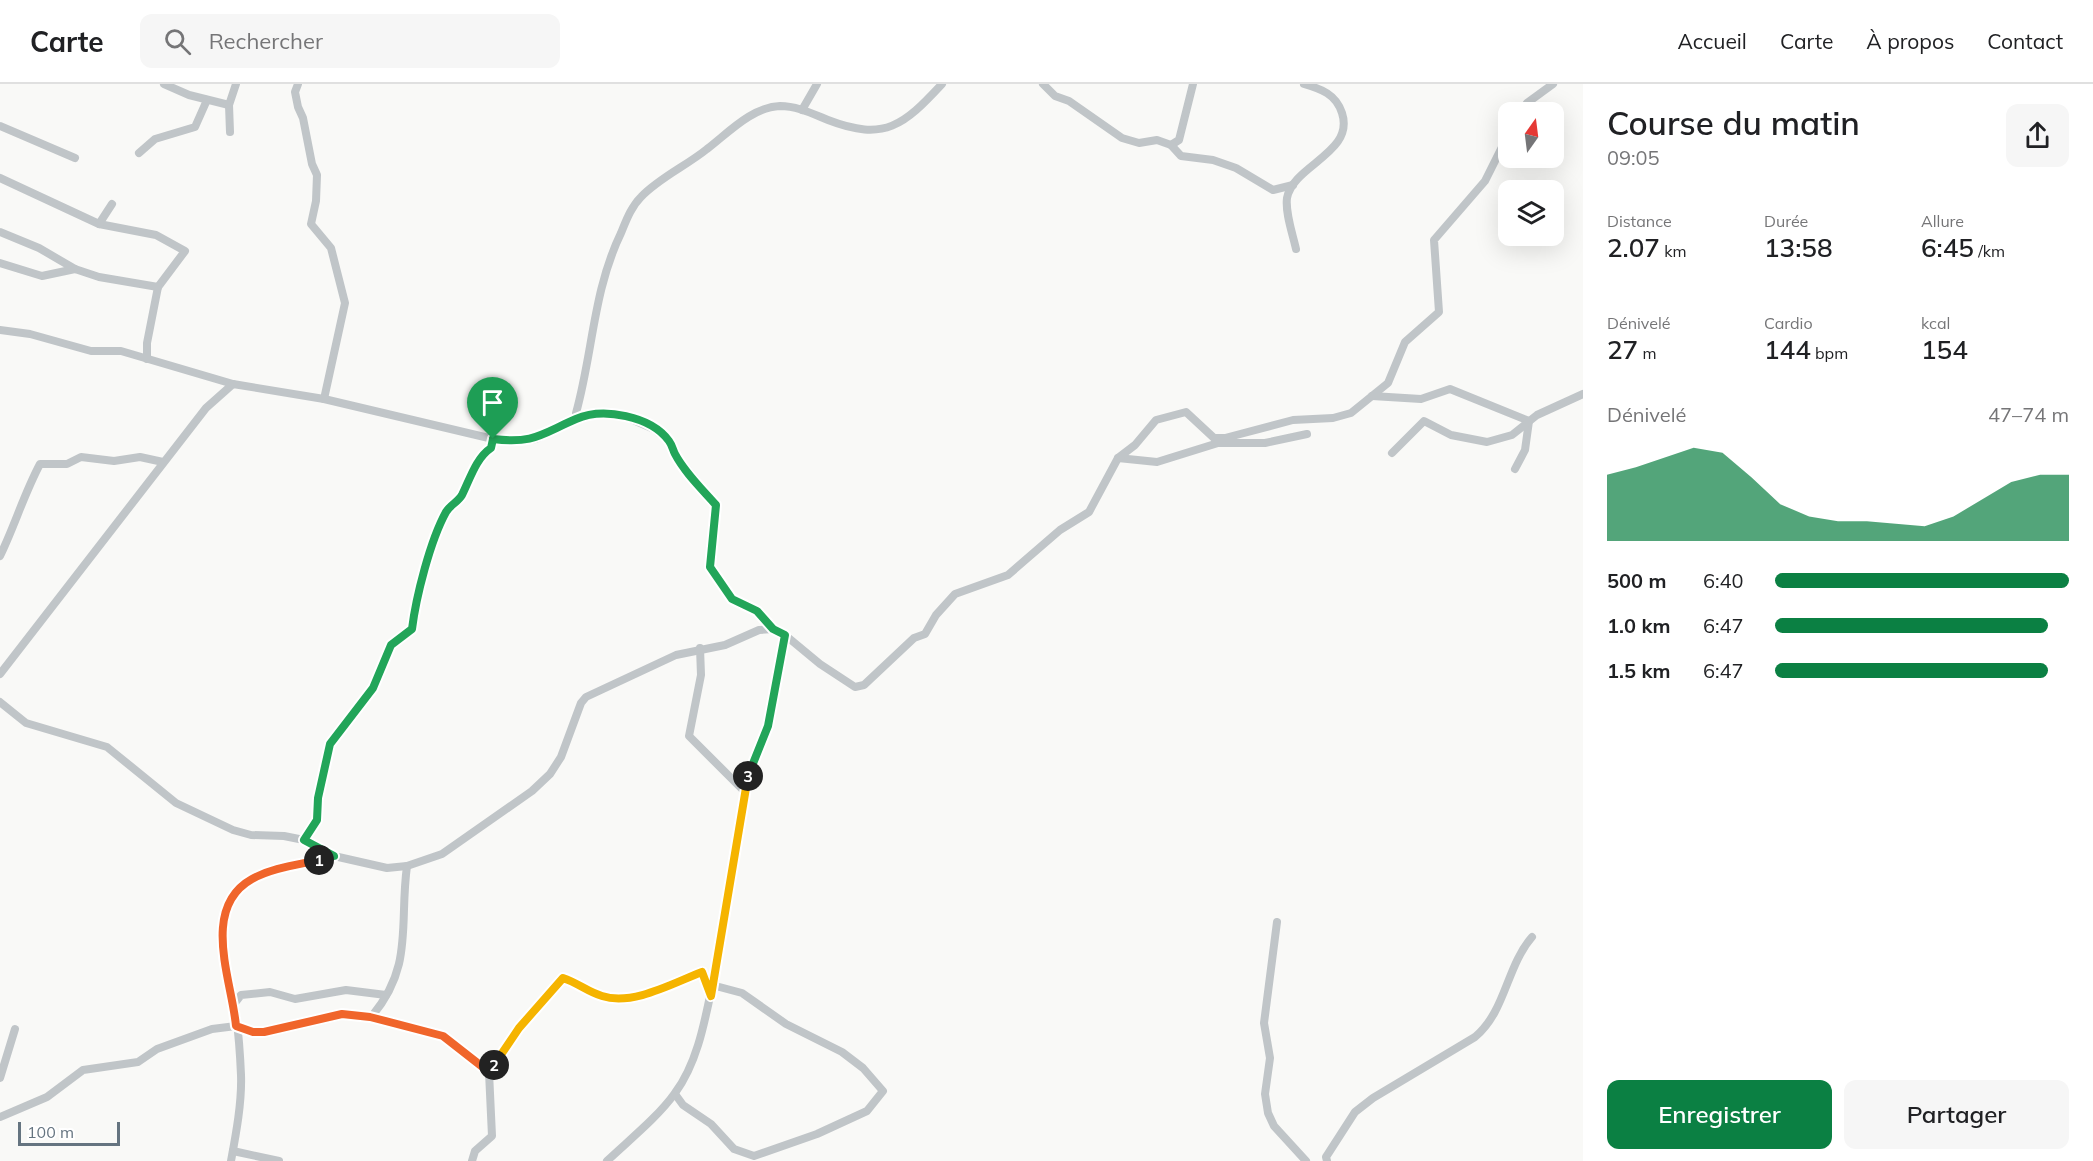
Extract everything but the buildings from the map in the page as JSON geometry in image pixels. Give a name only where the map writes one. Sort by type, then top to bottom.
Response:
[{"type":"street","points":[[164,84],[207,100],[229,105]]},
{"type":"street","points":[[230,132],[229,105],[236,84]]},
{"type":"street","points":[[298,84],[295,92],[298,107],[303,118],[312,164],[317,174],[316,201],[311,224],[331,248],[345,303],[324,399]]},
{"type":"street","points":[[802,110],[817,84]]},
{"type":"street","points":[[578,418],[576,413],[601,283],[616,242],[639,199],[736,125],[760,111],[779,106],[802,110],[853,130],[872,131],[895,125],[907,118],[942,84]]},
{"type":"street","points":[[1042,84],[1055,96],[1069,101],[1122,138],[1139,143],[1156,140],[1171,145],[1181,156],[1213,160],[1236,168],[1273,190],[1293,185]]},
{"type":"street","points":[[1171,145],[1179,140],[1193,84]]},
{"type":"street","points":[[1296,249],[1287,201],[1293,185],[1301,175],[1319,163],[1338,140],[1343,128],[1343,114],[1334,98],[1320,88],[1304,84]]},
{"type":"street","points":[[1528,102],[1553,84]]},
{"type":"street","points":[[139,153],[155,139],[195,127],[207,100]]},
{"type":"street","points":[[0,126],[75,158]]},
{"type":"street","points":[[0,330],[30,334],[91,351],[121,351],[233,384],[324,399],[493,439],[516,441],[536,439],[578,418],[601,412],[624,416],[645,424],[670,442],[675,454],[716,505],[710,567],[732,599],[757,611],[773,629],[785,635],[820,664],[855,687],[864,686],[914,638],[925,634],[936,615],[955,594],[1008,575],[1060,530],[1089,513],[1118,458],[1148,432],[1156,420],[1175,413],[1186,412],[1214,438],[1225,438],[1293,420],[1333,418],[1351,413],[1388,383],[1405,342],[1438,312],[1434,240],[1485,181],[1498,155]]},
{"type":"street","points":[[0,178],[99,224],[156,235],[185,251],[158,286],[147,359]]},
{"type":"street","points":[[99,224],[112,204]]},
{"type":"street","points":[[0,232],[39,248],[75,269],[99,277],[158,286]]},
{"type":"street","points":[[0,263],[42,276],[75,269]]},
{"type":"street","points":[[0,674],[206,408],[233,384]]},
{"type":"street","points":[[1372,396],[1421,399],[1450,389],[1529,421]]},
{"type":"street","points":[[1392,453],[1424,421],[1451,435],[1487,442],[1512,435],[1537,415],[1583,394]]},
{"type":"street","points":[[1515,469],[1525,450],[1529,421]]},
{"type":"street","points":[[1118,458],[1157,462],[1218,443],[1264,443],[1307,434]]},
{"type":"street","points":[[304,840],[317,820],[318,798],[330,744],[373,688],[391,645],[412,629],[415,605],[440,525],[447,510],[459,500],[483,454],[491,448],[493,439]]},
{"type":"street","points":[[0,556],[12,531],[26,488],[40,464],[67,464],[81,457],[114,461],[140,457],[163,462]]},
{"type":"street","points":[[0,702],[26,723],[107,747],[182,807],[203,814],[242,833],[304,840],[334,856],[387,867],[407,866],[442,854],[458,845],[542,782],[561,757],[581,703],[586,698],[654,664],[700,648],[725,645],[759,630],[773,629]]},
{"type":"street","points":[[607,1161],[675,1094],[688,1070],[711,996],[732,880],[744,791],[768,726],[785,635]]},
{"type":"street","points":[[700,648],[701,675],[689,736],[744,791]]},
{"type":"street","points":[[231,1161],[241,1078],[234,1004],[222,940],[225,913],[235,895],[250,880],[262,874],[334,856]]},
{"type":"street","points":[[370,1017],[394,983],[404,938],[407,866]]},
{"type":"street","points":[[1277,922],[1264,1023],[1270,1058],[1265,1094],[1268,1113],[1274,1126],[1306,1161]]},
{"type":"street","points":[[1327,1161],[1326,1157],[1355,1112],[1373,1098],[1475,1037],[1489,1026],[1518,952],[1532,937]]},
{"type":"street","points":[[472,1161],[474,1151],[492,1136],[489,1072],[519,1028],[563,978],[580,983],[604,997],[649,994],[702,972],[711,996]]},
{"type":"street","points":[[712,985],[742,993],[786,1024],[842,1052],[863,1068],[883,1091],[867,1112],[817,1134],[759,1155],[734,1149]]},
{"type":"street","points":[[234,1004],[241,995],[263,992],[295,999],[346,990],[386,995]]},
{"type":"street","points":[[0,1117],[47,1097],[83,1070],[138,1062],[157,1049],[212,1029],[236,1026],[253,1032],[264,1032],[342,1014],[370,1017],[443,1036],[489,1072]]},
{"type":"street","points":[[0,1078],[15,1029]]},
{"type":"street","points":[[675,1094],[683,1105],[711,1124],[742,1161]]},
{"type":"street","points":[[233,1151],[279,1161]]},
{"type":"route","points":[[601,412],[624,416],[654,429],[670,442],[675,454],[716,505],[710,567],[732,599],[757,611],[773,629],[785,635],[768,726],[744,791],[732,880],[711,996],[702,972],[649,994],[604,997],[580,983],[563,978],[519,1028],[489,1072],[466,1051],[443,1036],[409,1025],[370,1017],[342,1014],[264,1032],[253,1032],[236,1026],[222,940],[225,913],[235,895],[250,880],[280,868],[334,856],[304,840],[317,820],[318,798],[330,744],[373,688],[391,645],[412,629],[415,605],[440,525],[447,510],[459,500],[483,454],[491,448],[493,439],[516,441],[536,439],[578,418],[601,412]]}]
